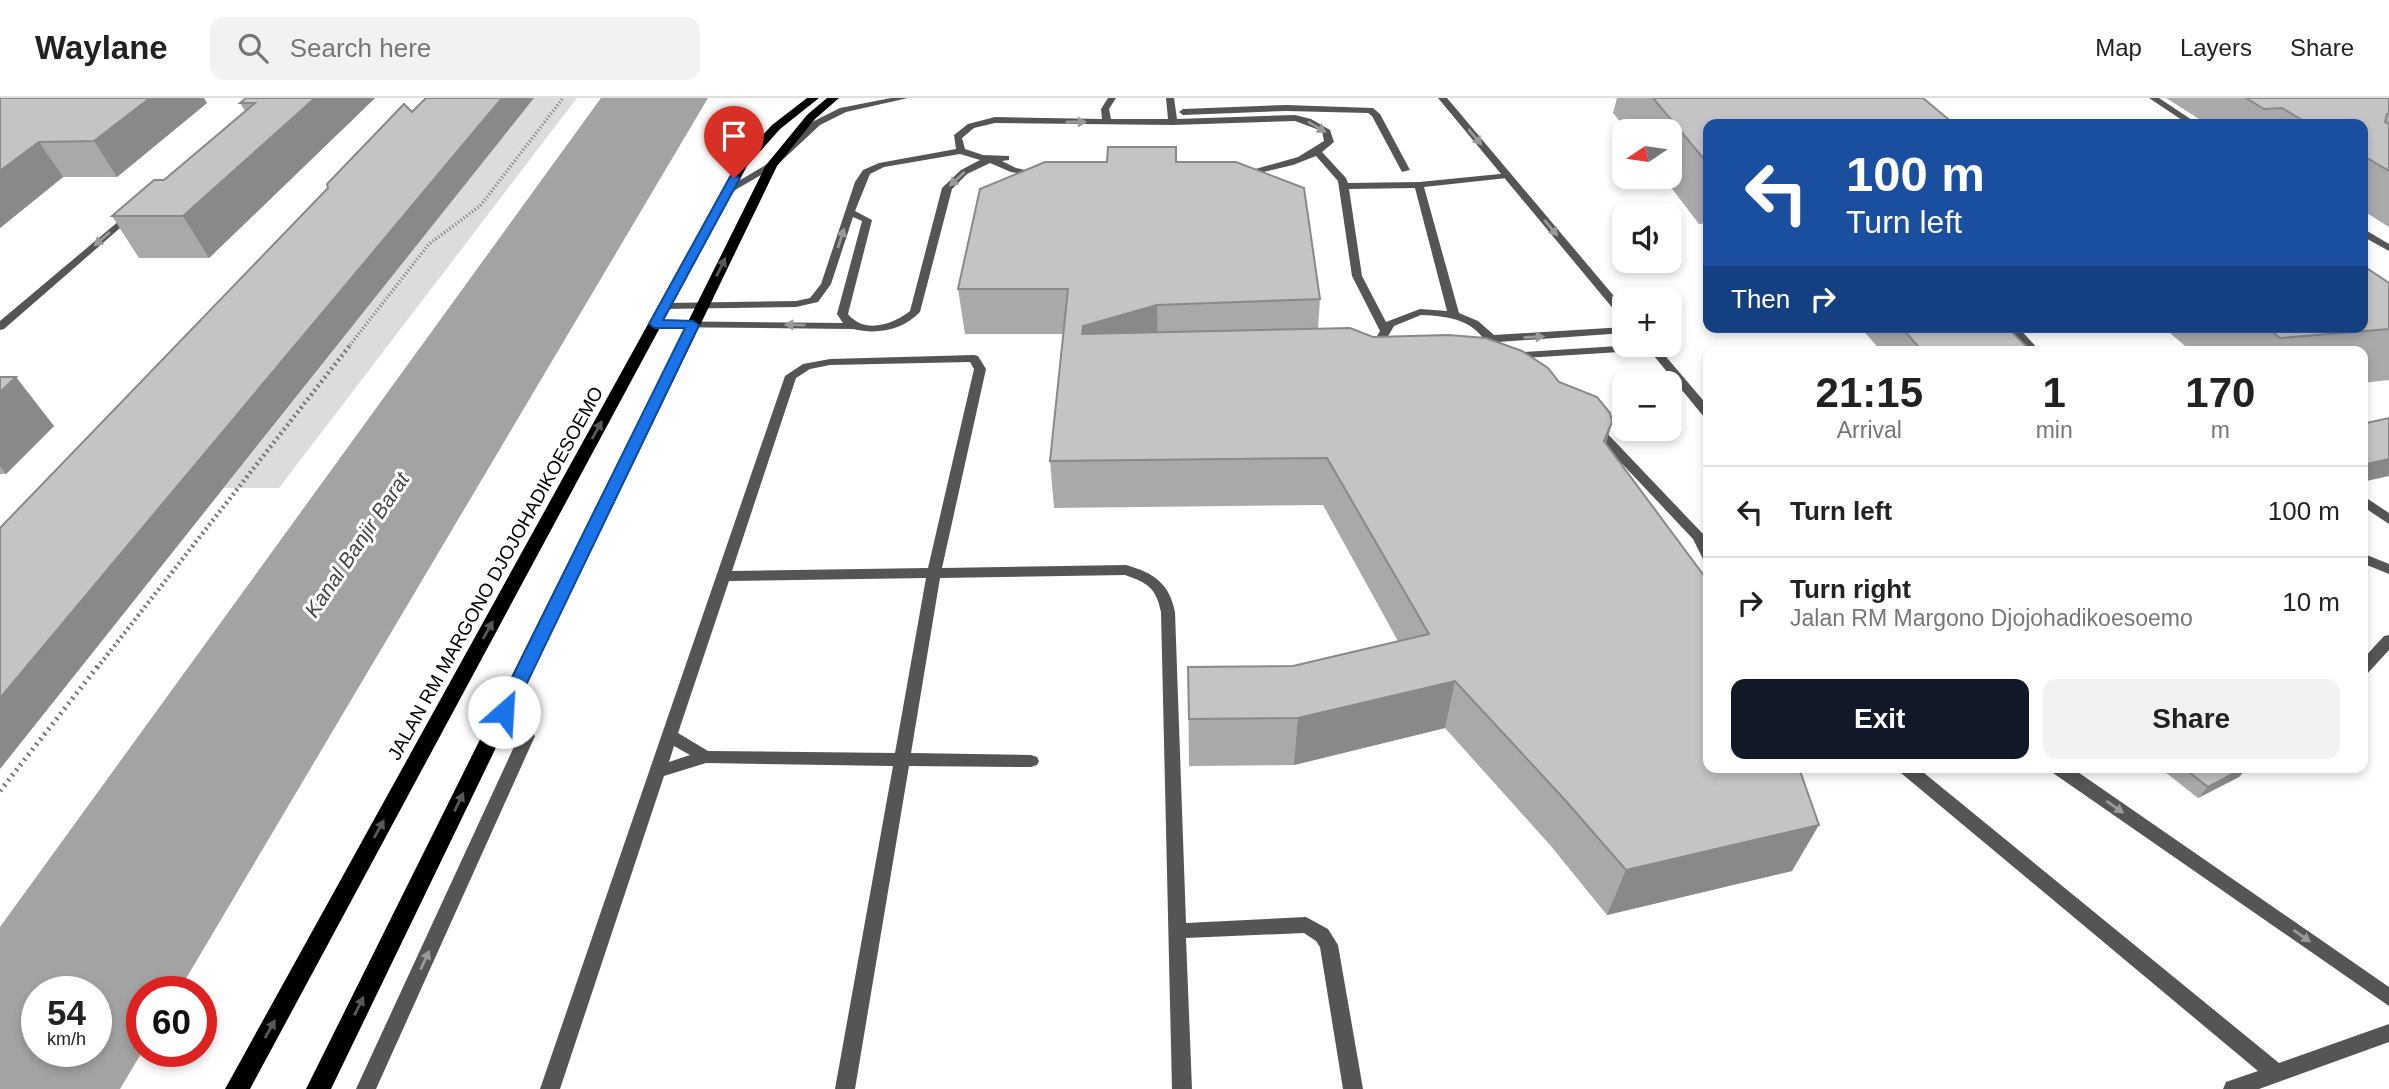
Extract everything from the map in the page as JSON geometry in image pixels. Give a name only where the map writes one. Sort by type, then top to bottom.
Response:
[{"type":"main road","name":"JALAN RM MARGONO DJOJOHADIKOESOEMO","points":[[237,1089],[742,164],[776,127],[814,98]]},
{"type":"main road","points":[[317,1089],[772,164],[811,117],[834,98]]},
{"type":"street","points":[[727,191],[772,164],[817,123],[843,110],[904,98]]},
{"type":"street","points":[[1107,122],[1105,109],[1112,98]]},
{"type":"street","points":[[1170,98],[1172,117]]},
{"type":"street","points":[[1442,98],[1612,301]]},
{"type":"street","points":[[2153,98],[2186,119]]},
{"type":"street","points":[[961,151],[957,137],[971,126],[982,122],[1107,122],[1297,108],[1370,110],[1376,114],[1405,170]]},
{"type":"street","points":[[1172,117],[1282,118],[1308,121],[1326,130],[1329,136],[1329,142],[1317,152],[1284,165],[1226,177]]},
{"type":"street","points":[[664,306],[796,304],[814,300],[826,284],[866,172],[882,165],[961,151],[990,159],[1014,170],[1052,176]]},
{"type":"street","points":[[1317,152],[1345,186],[1357,276],[1384,329]]},
{"type":"street","points":[[655,324],[866,328],[894,326],[907,320],[915,312],[947,188],[964,172],[990,159],[1006,158]]},
{"type":"street","points":[[1345,186],[1419,185],[1507,175]]},
{"type":"street","points":[[1419,185],[1454,315]]},
{"type":"street","points":[[0,327],[144,202]]},
{"type":"street","points":[[850,212],[867,220],[842,307],[845,320],[853,326]]},
{"type":"street","points":[[2368,235],[2389,248]]},
{"type":"street","points":[[1437,312],[1454,315],[1482,328],[1496,348],[1485,366],[1472,372],[1456,376],[1420,373],[1397,367],[1377,349],[1384,329],[1392,321],[1412,314],[1437,312]]},
{"type":"street","points":[[1492,339],[1612,331]]},
{"type":"street","points":[[2018,333],[2029,346]]},
{"type":"street","points":[[1492,357],[1612,349]]},
{"type":"street","points":[[1660,357],[1703,408]]},
{"type":"street","points":[[550,1089],[726,576],[791,376],[807,366],[830,362],[974,358],[980,369],[934,573],[845,1089]]},
{"type":"street","points":[[1599,432],[1698,537],[1703,546]]},
{"type":"street","points":[[2368,504],[2389,520]]},
{"type":"street","points":[[2368,560],[2389,569]]},
{"type":"street","points":[[726,576],[1126,570],[1151,579],[1165,593],[1168,612],[1182,1089]]},
{"type":"street","points":[[2368,663],[2389,639]]},
{"type":"street","points":[[366,1089],[527,736]]},
{"type":"street","points":[[671,737],[706,757]]},
{"type":"street","points":[[658,771],[706,757],[1031,761]]},
{"type":"street","points":[[1913,773],[2277,1074]]},
{"type":"street","points":[[2066,773],[2389,997]]},
{"type":"street","points":[[1176,931],[1306,925],[1322,934],[1329,945],[1353,1089]]},
{"type":"street","points":[[2233,1089],[2389,1033]]},
{"type":"path","points":[[0,791],[429,244],[480,206],[563,98]]},
{"type":"shaded area","points":[[534,98],[577,98],[279,488],[224,488]]},
{"type":"water","name":"Kanal Banjir Barat","points":[[601,98],[708,98],[187,976],[126,976],[126,1067],[133,1067],[120,1089],[0,1089],[0,927]]},
{"type":"building","points":[[0,98],[150,98],[94,141],[39,142],[0,171]]},
{"type":"building","points":[[246,98],[315,98],[183,216],[112,216],[154,180],[164,180],[255,103],[240,103]]},
{"type":"building","points":[[426,98],[502,98],[0,698],[0,528],[328,188],[327,184],[404,104],[412,112]]},
{"type":"building","points":[[1653,98],[1923,98],[1948,119],[1703,119],[1703,158],[1682,133],[1682,119],[1670,119]]},
{"type":"building","points":[[2246,98],[2389,98],[2389,113],[2385,122],[2389,124],[2389,171],[2368,159],[2368,119],[2301,119],[2282,108],[2264,109]]},
{"type":"building","points":[[1108,147],[1176,147],[1176,162],[1236,162],[1304,188],[1320,299],[1157,305],[1083,326],[1082,334],[1350,328],[1373,337],[1448,335],[1486,338],[1522,351],[1548,368],[1559,382],[1597,397],[1610,413],[1612,422],[1604,441],[1703,574],[1703,773],[1801,773],[1819,825],[1626,870],[1455,681],[1298,718],[1189,719],[1188,667],[1293,666],[1429,634],[1327,458],[1050,461],[1068,289],[958,289],[980,189],[1045,162],[1107,162]]},
{"type":"building","points":[[2368,269],[2389,283],[2389,329],[2368,331]]},
{"type":"building","points":[[1906,333],[2013,333],[2026,346],[1918,346]]},
{"type":"building","points":[[2274,333],[2341,333],[2280,338]]},
{"type":"building","points":[[0,377],[16,377],[0,392]]},
{"type":"building","points":[[2389,418],[2389,459],[2368,464],[2368,423]]},
{"type":"building","points":[[2190,773],[2235,773],[2208,787]]},
{"type":"route","points":[[504,712],[693,325],[655,324],[734,178]]}]
